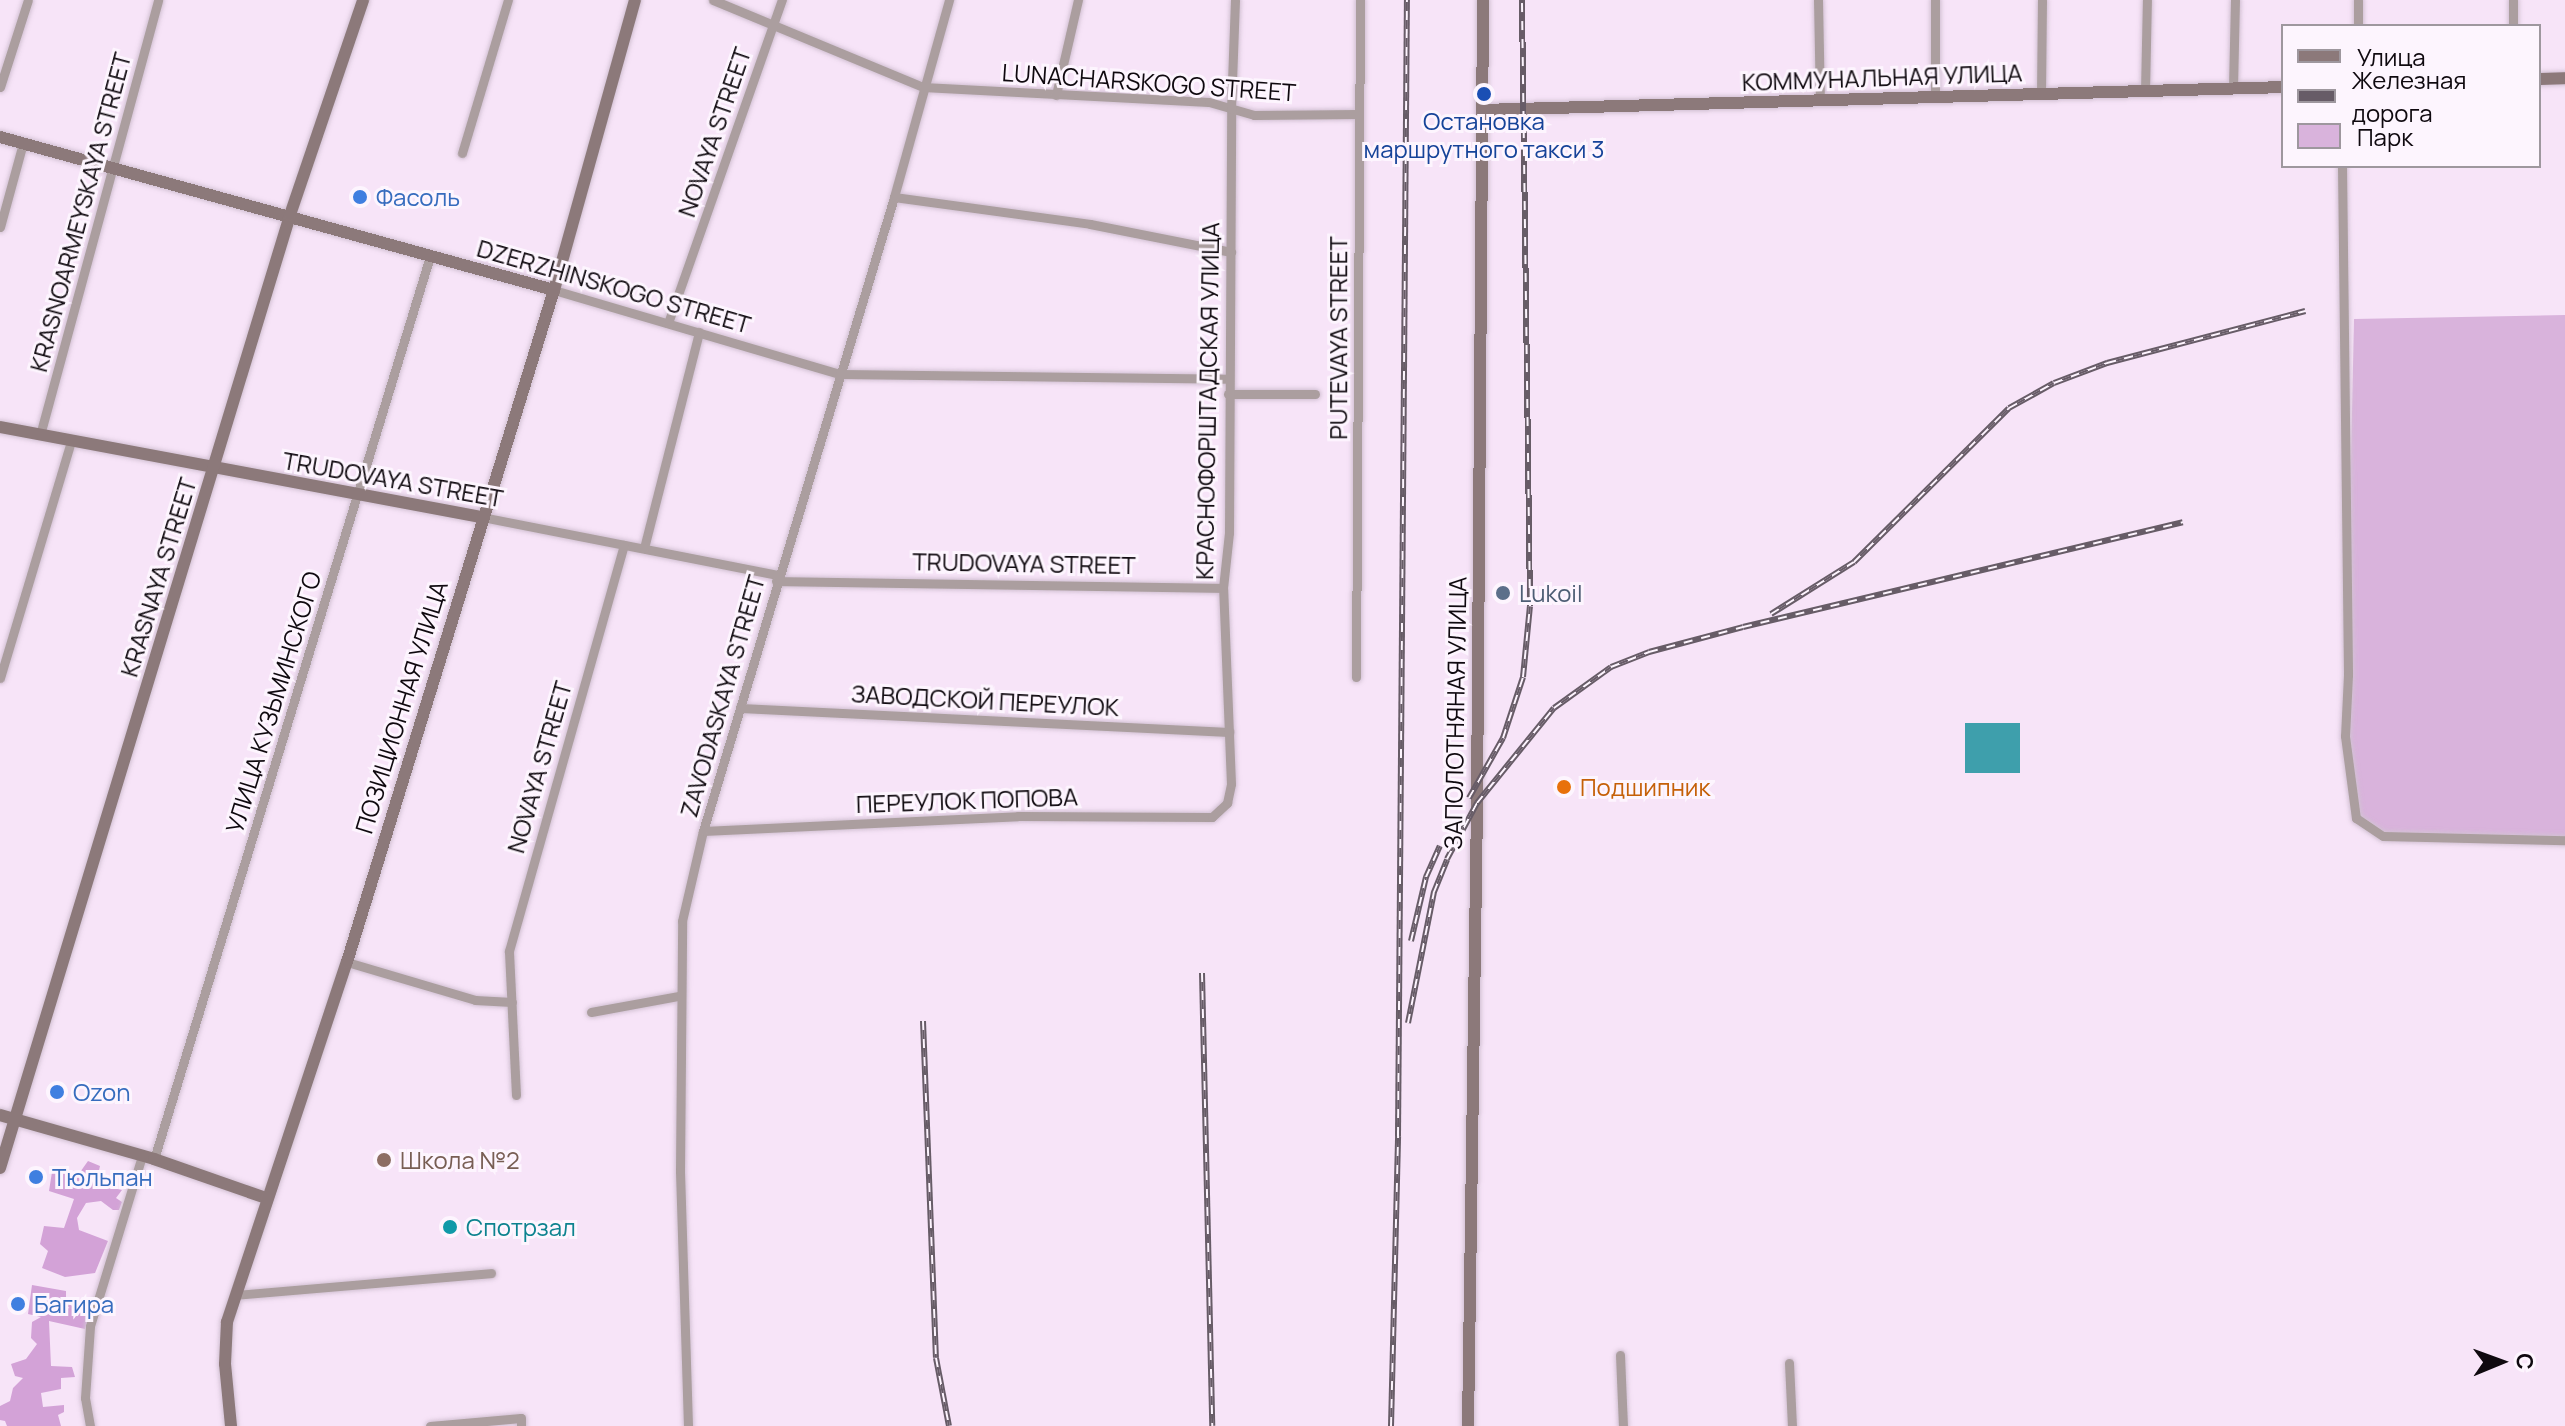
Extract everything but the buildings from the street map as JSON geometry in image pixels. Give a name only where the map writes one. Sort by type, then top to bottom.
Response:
[{"type":"street","points":[[0,87],[28,0]]},
{"type":"street","name":"KRASNOARMEYSKAYA STREET","points":[[40,435],[158,0]]},
{"type":"street","name":"KRASNAYA STREET","points":[[0,1168],[290,215],[363,0]]},
{"type":"street","points":[[462,153],[508,0]]},
{"type":"street","name":"ПОЗИЦИОННАЯ УЛИЦА","points":[[231,1426],[225,1364],[227,1322],[347,962],[554,290],[635,0]]},
{"type":"street","name":"LUNACHARSKOGO STREET","points":[[713,0],[923,87],[1209,102],[1254,115],[1359,114]]},
{"type":"street","name":"NOVAYA STREET","points":[[668,323],[782,0]]},
{"type":"street","name":"ZAVODASKAYA STREET","points":[[688,1426],[678,996],[682,921],[703,831],[894,197],[949,0]]},
{"type":"street","points":[[1056,95],[1078,0]]},
{"type":"street","name":"КРАСНОФОРШТАДСКАЯ УЛИЦА","points":[[1227,803],[1231,784],[1223,588],[1229,533],[1231,109],[1235,0]]},
{"type":"street","name":"PUTEVAYA STREET","points":[[1356,677],[1360,0]]},
{"type":"street","name":"ЗАПОЛОТНЯНАЯ УЛИЦА","points":[[1468,1426],[1477,803],[1483,0]]},
{"type":"street","points":[[1818,0],[1820,101]]},
{"type":"street","points":[[1935,0],[1935,98]]},
{"type":"street","points":[[2041,94],[2042,0]]},
{"type":"street","points":[[2145,92],[2147,0]]},
{"type":"street","points":[[2233,88],[2235,0]]},
{"type":"street","points":[[2358,0],[2358,24]]},
{"type":"street","points":[[2513,0],[2513,24]]},
{"type":"street","points":[[2541,79],[2565,78]]},
{"type":"street","name":"КОММУНАЛЬНАЯ УЛИЦА","points":[[1482,110],[2281,87]]},
{"type":"street","name":"DZERZHINSKOGO STREET","points":[[0,137],[290,215],[840,374],[1229,379]]},
{"type":"street","points":[[0,227],[23,143]]},
{"type":"street","points":[[2342,168],[2348,660],[2345,736],[2356,818],[2383,836],[2565,840]]},
{"type":"street","points":[[894,197],[1090,224],[1231,252]]},
{"type":"street","name":"УЛИЦА КУЗЬМИНСКОГО","points":[[90,1426],[85,1398],[90,1326],[148,1158],[430,256]]},
{"type":"street","points":[[644,548],[699,332]]},
{"type":"street","points":[[1228,394],[1315,394]]},
{"type":"street","name":"TRUDOVAYA STREET","points":[[0,427],[644,548],[777,578],[1223,588]]},
{"type":"street","points":[[0,678],[71,442]]},
{"type":"street","name":"NOVAYA STREET","points":[[516,1095],[509,951],[624,545]]},
{"type":"street","name":"ЗАВОДСКОЙ ПЕРЕУЛОК","points":[[740,708],[1229,732]]},
{"type":"street","name":"ПЕРЕУЛОК ПОПОВА","points":[[703,831],[1018,816],[1212,817],[1227,803]]},
{"type":"street","points":[[347,962],[475,1000],[512,1002]]},
{"type":"street","points":[[591,1012],[678,996]]},
{"type":"street","points":[[0,1115],[148,1158],[266,1198]]},
{"type":"street","points":[[235,1295],[491,1273]]},
{"type":"street","points":[[1620,1355],[1623,1426]]},
{"type":"street","points":[[1789,1363],[1792,1426]]},
{"type":"street","points":[[430,1426],[521,1418],[521,1426]]},
{"type":"green space","points":[[2565,315],[2565,837],[2383,836],[2356,818],[2345,736],[2354,319]]},
{"type":"shaded area","points":[[88,1161],[100,1166],[96,1184],[122,1190],[116,1198],[122,1202],[119,1210],[113,1210],[101,1201],[86,1203],[77,1218],[79,1230],[108,1241],[95,1273],[65,1277],[42,1268],[48,1251],[40,1244],[44,1226],[64,1228],[74,1199],[49,1191],[52,1172],[78,1175]]},
{"type":"shaded area","points":[[32,1285],[66,1291],[66,1303],[90,1314],[85,1329],[49,1321],[51,1366],[72,1367],[75,1377],[61,1378],[61,1389],[41,1393],[43,1407],[64,1405],[64,1412],[58,1415],[61,1426],[7,1426],[5,1421],[0,1420],[0,1406],[10,1401],[13,1388],[23,1378],[15,1376],[11,1364],[26,1359],[37,1344],[31,1338],[32,1322],[41,1317],[28,1314]]},
{"type":"water","points":[[1965,723],[2020,723],[2020,773],[1965,773]]},
{"type":"railway","points":[[1391,1426],[1398,1136],[1407,0]]},
{"type":"railway","points":[[1469,798],[1503,738],[1523,677],[1530,606],[1522,0]]},
{"type":"railway","points":[[1771,614],[1854,562],[2009,408],[2054,383],[2107,363],[2305,311]]},
{"type":"railway","points":[[1408,1023],[1434,892],[1447,859],[1477,803],[1554,708],[1611,667],[1649,652],[1743,627],[2183,522]]},
{"type":"railway","points":[[1411,941],[1426,877],[1440,846]]},
{"type":"railway","points":[[1202,973],[1212,1426]]},
{"type":"railway","points":[[923,1021],[936,1358],[949,1426]]},
{"type":"place","name":"Остановка маршрутного такси 3","points":[[1484,94]]},
{"type":"place","name":"Фасоль","points":[[360,197]]},
{"type":"place","name":"Lukoil","points":[[1503,593]]},
{"type":"place","name":"Подшипник","points":[[1564,787]]},
{"type":"place","name":"Ozon","points":[[57,1092]]},
{"type":"place","name":"Школа №2","points":[[384,1160]]},
{"type":"place","name":"Тюльпан","points":[[36,1177]]},
{"type":"place","name":"Спотрзал","points":[[450,1227]]},
{"type":"place","name":"Багира","points":[[18,1304]]}]
